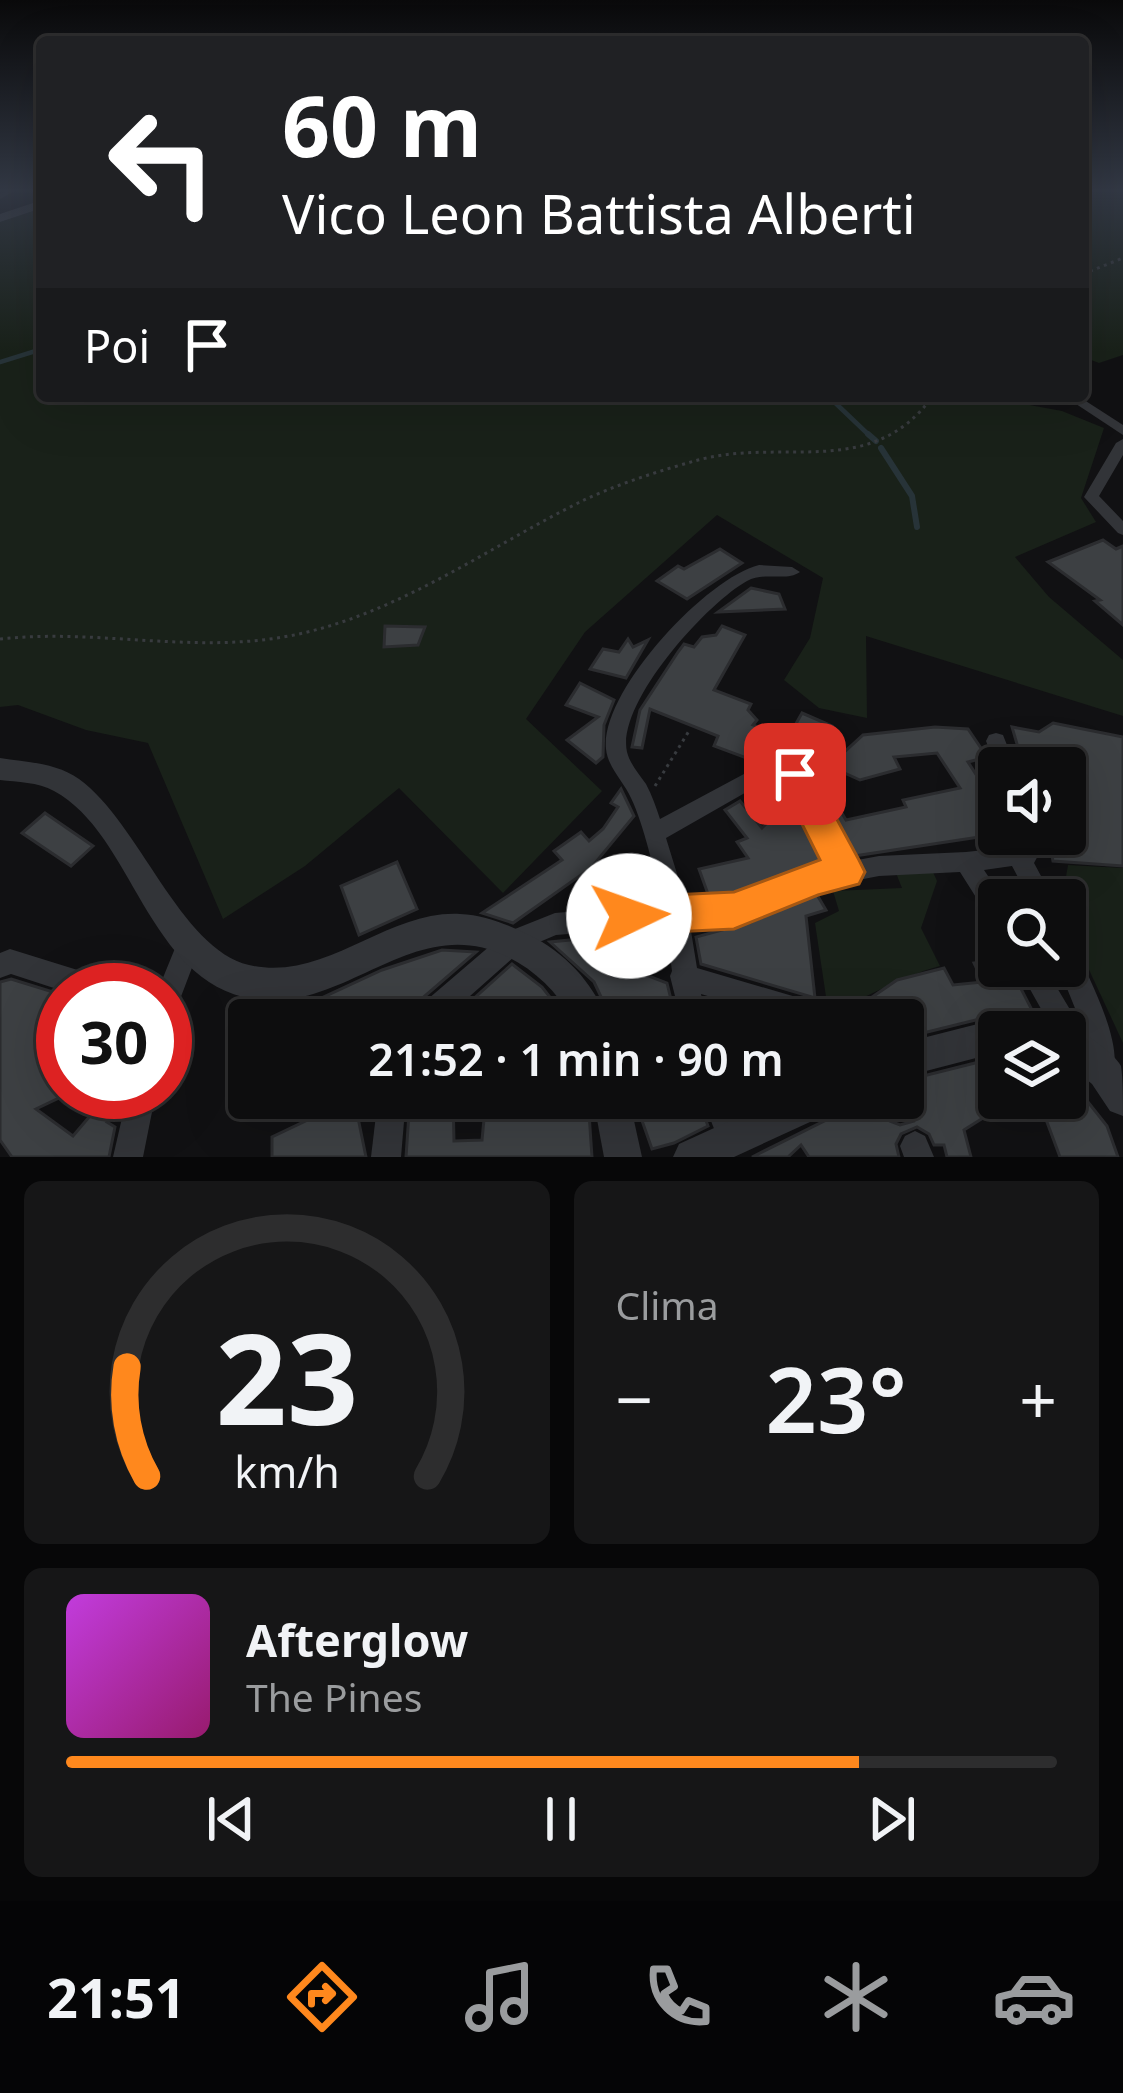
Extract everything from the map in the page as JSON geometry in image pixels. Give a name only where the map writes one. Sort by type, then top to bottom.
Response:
[{"type":"street","points":[[1079,402],[1123,431]]},
{"type":"street","points":[[1123,443],[1091,497],[1123,530]]},
{"type":"street","points":[[689,999],[676,913],[644,802],[615,747],[620,715],[681,629],[742,576],[764,568],[792,572]]},
{"type":"street","points":[[996,741],[998,747]]},
{"type":"street","points":[[653,834],[790,767],[846,872]]},
{"type":"street","points":[[0,769],[40,775],[70,787],[138,866],[189,944],[212,969],[257,984],[308,977],[442,926],[466,926],[514,941],[544,960],[578,999]]},
{"type":"street","points":[[447,999],[514,941],[583,918],[734,910],[816,878],[879,866],[966,862],[1010,854],[1024,860],[1033,879]]},
{"type":"street","points":[[1024,860],[1027,855]]},
{"type":"street","points":[[966,862],[978,881]]},
{"type":"street","points":[[182,963],[189,944]]},
{"type":"street","points":[[0,966],[10,961],[36,967]]},
{"type":"street","points":[[683,976],[760,999]]},
{"type":"street","points":[[1081,987],[1100,1031],[1113,1085]]},
{"type":"street","points":[[924,1055],[978,1041]]},
{"type":"street","points":[[1086,1057],[1113,1085]]},
{"type":"street","points":[[128,1157],[136,1119]]},
{"type":"street","points":[[386,1157],[390,1119]]},
{"type":"street","points":[[615,1119],[623,1157]]},
{"type":"street","points":[[724,1119],[732,1139]]},
{"type":"street","points":[[692,1157],[775,1119]]},
{"type":"path","points":[[1089,272],[1123,258]]},
{"type":"path","points":[[0,639],[56,632],[225,646],[303,633],[434,585],[581,501],[702,459],[871,447],[917,418],[929,402]]},
{"type":"path","points":[[644,802],[689,731]]},
{"type":"shaded area","points":[[0,244],[36,244],[36,402],[1013,402],[1062,411],[1104,428],[1081,498],[1096,522],[1015,557],[1049,597],[1123,660],[1123,716],[866,636],[867,718],[819,708],[784,680],[810,638],[823,578],[717,515],[585,632],[526,719],[602,791],[503,893],[399,788],[305,866],[223,919],[148,743],[86,730],[18,705],[0,707]]},
{"type":"shaded area","points":[[1089,244],[1123,244],[1123,355],[1099,363],[1089,359]]},
{"type":"shaded area","points":[[1068,865],[1123,868],[1123,1043],[1086,963],[1086,879],[1066,879]]},
{"type":"shaded area","points":[[933,872],[937,881],[921,928],[940,966],[859,999],[826,999],[815,923],[839,911],[833,891],[902,888],[896,873]]},
{"type":"building","points":[[1103,540],[1116,549],[1123,546],[1123,625],[1095,601],[1100,600],[1048,562]]},
{"type":"building","points":[[720,549],[742,563],[687,599],[657,581],[678,566],[684,569]]},
{"type":"building","points":[[751,588],[779,594],[785,609],[718,612]]},
{"type":"building","points":[[385,626],[425,627],[418,645],[384,647]]},
{"type":"building","points":[[722,626],[745,635],[714,690],[751,704],[748,710],[757,720],[753,725],[772,733],[757,762],[714,746],[718,736],[650,709],[642,748],[632,747],[640,710],[678,652],[684,644],[694,647],[702,637],[716,635]]},
{"type":"building","points":[[628,639],[633,647],[648,640],[626,678],[590,669],[603,649],[619,652]]},
{"type":"building","points":[[580,683],[614,700],[604,725],[603,757],[596,763],[567,740],[598,717],[566,705]]},
{"type":"building","points":[[802,713],[832,726],[825,738],[815,733],[803,754],[784,745]]},
{"type":"building","points":[[1053,723],[1123,737],[1123,866],[1053,861],[1052,855],[1086,855],[1086,747],[1018,747],[1012,727],[1039,732]]},
{"type":"building","points":[[935,727],[968,729],[980,747],[978,759],[968,762],[978,777],[978,837],[854,856],[821,793],[829,791],[846,820],[906,807],[903,800],[960,788],[937,753],[894,757],[900,769],[860,780],[829,766],[863,735]]},
{"type":"building","points":[[621,789],[634,816],[591,868],[513,923],[482,913],[562,860],[554,851],[581,832],[589,841],[603,829],[618,807],[611,803]]},
{"type":"building","points":[[792,798],[823,862],[733,895],[709,897],[699,869],[748,858],[737,842],[747,838],[725,810],[740,801],[762,828]]},
{"type":"building","points":[[45,813],[93,846],[71,866],[22,833]]},
{"type":"building","points":[[397,862],[417,909],[359,935],[341,886]]},
{"type":"building","points":[[816,893],[826,910],[806,916],[815,998],[701,964],[696,937],[751,922]]},
{"type":"building","points":[[661,931],[665,955],[631,943],[623,966],[667,983],[671,999],[602,999],[594,982],[550,942]]},
{"type":"building","points":[[442,950],[476,952],[421,999],[319,999],[382,970]]},
{"type":"building","points":[[512,964],[551,999],[473,999]]},
{"type":"building","points":[[944,968],[953,985],[1020,987],[1032,1010],[978,1011],[978,1019],[924,1033],[924,999],[869,999],[897,980]]},
{"type":"building","points":[[11,979],[36,987],[36,1119],[50,1119],[73,1136],[87,1119],[109,1119],[107,1122],[115,1127],[109,1157],[12,1157],[0,1140],[0,982]]},
{"type":"building","points":[[978,1062],[982,1119],[964,1130],[971,1157],[947,1157],[944,1145],[934,1145],[929,1134],[917,1127],[901,1134],[896,1144],[899,1157],[809,1157],[801,1145],[788,1157],[752,1157],[828,1119],[889,1119],[900,1125],[924,1119],[924,1076]]},
{"type":"building","points":[[1086,1100],[1107,1126],[1118,1157],[1060,1157],[1046,1119],[1086,1119]]},
{"type":"building","points":[[310,1119],[358,1119],[366,1157],[272,1157],[272,1137]]},
{"type":"building","points":[[409,1119],[453,1119],[454,1141],[482,1140],[484,1119],[589,1119],[592,1157],[406,1157]]},
{"type":"building","points":[[641,1119],[706,1119],[708,1126],[652,1149]]},
{"type":"waterway","points":[[0,362],[36,351]]},
{"type":"waterway","points":[[834,402],[871,437]]},
{"type":"waterway","points":[[868,434],[876,441]]},
{"type":"waterway","points":[[881,448],[912,496],[917,527]]},
{"type":"route","points":[[629,916],[734,910],[816,878],[846,872],[795,774]]}]
